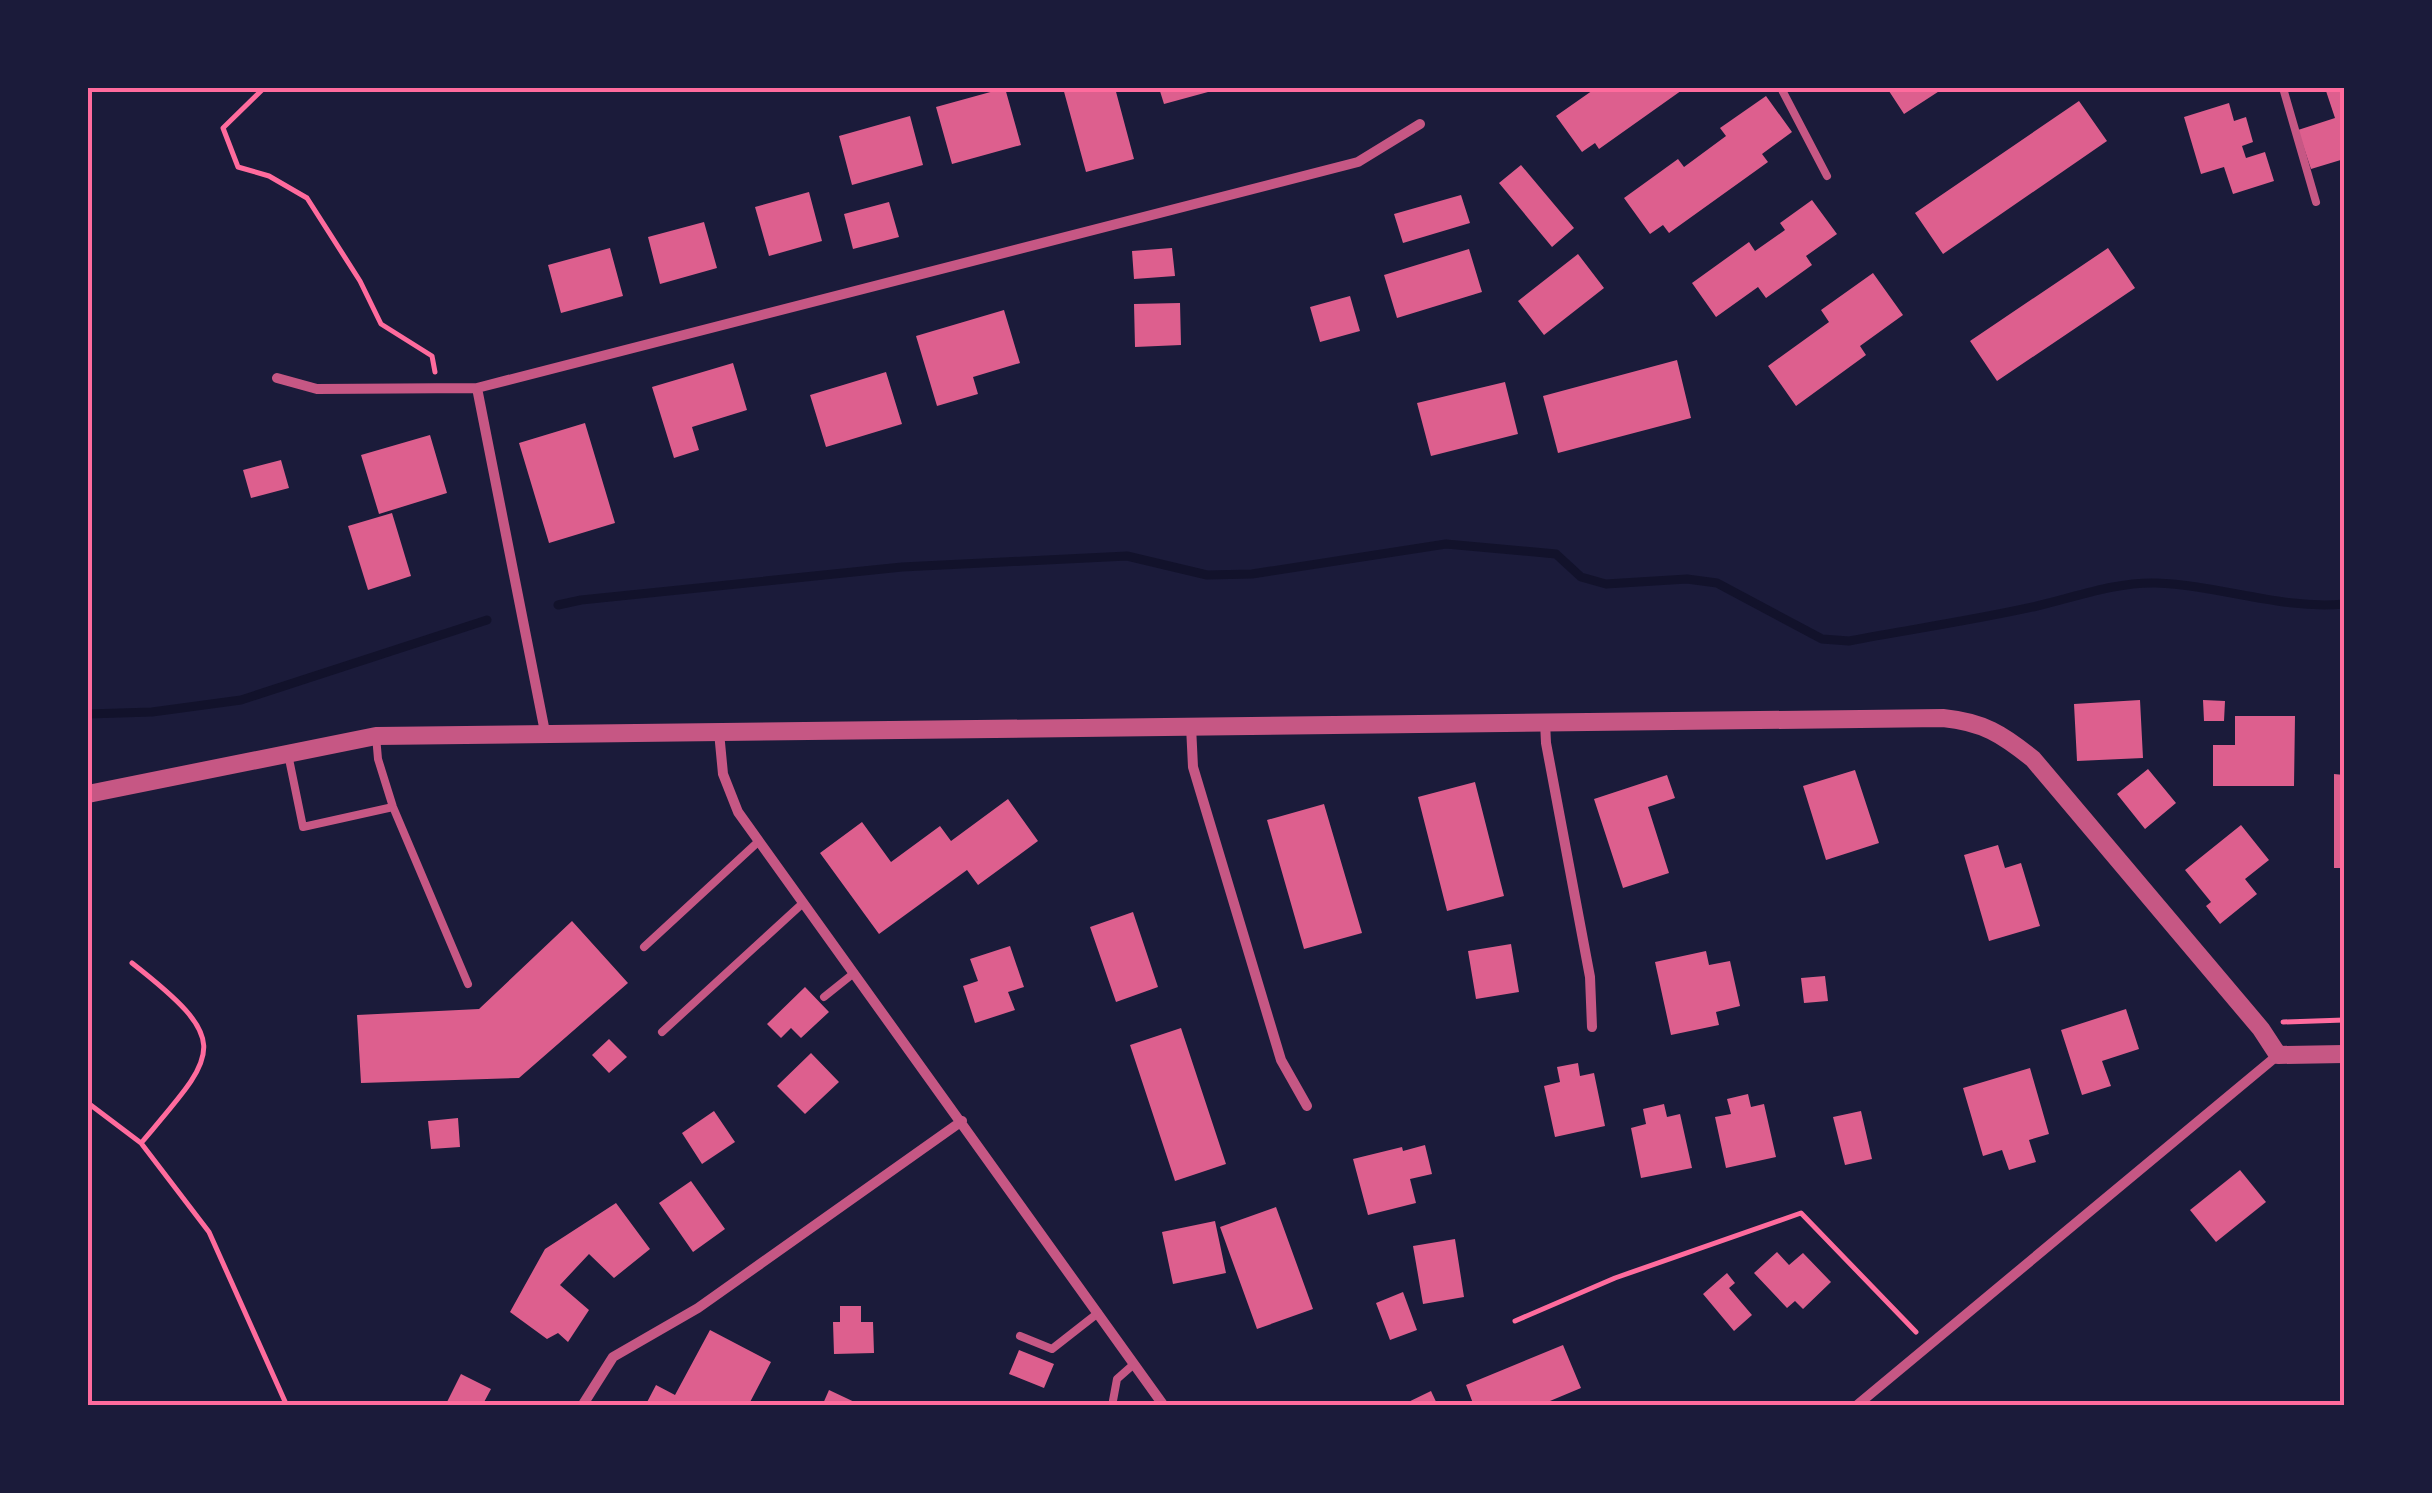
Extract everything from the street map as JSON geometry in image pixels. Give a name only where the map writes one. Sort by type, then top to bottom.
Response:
[{"type":"street","points":[[277,378],[317,389],[477,388],[1358,162],[1420,124]]},
{"type":"street","points":[[477,388],[546,732]]},
{"type":"street","points":[[88,794],[376,736],[1944,718],[1975,721],[2008,738],[2033,759],[2262,1029],[2278,1055]]},
{"type":"street","points":[[1545,722],[1590,977],[1592,1027]]},
{"type":"street","points":[[1191,726],[1192,767],[1281,1060],[1307,1106]]},
{"type":"street","points":[[719,731],[722,774],[738,812],[1164,1406]]},
{"type":"street","points":[[1856,1406],[2278,1055],[2344,1054]]},
{"type":"street","points":[[582,1406],[614,1357],[698,1308],[962,1121]]},
{"type":"lane","points":[[1781,88],[1827,176]]},
{"type":"lane","points":[[2283,88],[2316,202]]},
{"type":"lane","points":[[376,736],[378,758],[393,808],[468,984]]},
{"type":"lane","points":[[288,754],[303,827],[393,808]]},
{"type":"lane","points":[[644,947],[759,842]]},
{"type":"lane","points":[[662,1032],[803,902]]},
{"type":"lane","points":[[824,998],[854,973]]},
{"type":"lane","points":[[1020,1336],[1052,1349],[1098,1314]]},
{"type":"lane","points":[[1112,1406],[1116,1379],[1134,1364]]},
{"type":"path","points":[[264,88],[223,128],[238,167],[268,176],[307,198],[360,281],[381,324],[432,356],[439,388]]},
{"type":"path","points":[[132,963],[172,994],[203,1032],[206,1057],[194,1080],[141,1143]]},
{"type":"path","points":[[2280,1022],[2344,1020]]},
{"type":"path","points":[[88,1103],[141,1143],[210,1232],[287,1406]]},
{"type":"path","points":[[1516,1320],[1615,1278],[1800,1212],[1929,1345]]},
{"type":"building","points":[[1005,88],[1021,145],[952,164],[936,107]]},
{"type":"building","points":[[1063,88],[1115,88],[1134,159],[1086,172]]},
{"type":"building","points":[[1159,88],[1219,88],[1219,89],[1164,104]]},
{"type":"building","points":[[1596,88],[1685,88],[1599,149],[1595,143],[1582,152],[1556,116]]},
{"type":"building","points":[[1887,88],[1944,88],[1904,114]]},
{"type":"building","points":[[2325,88],[2344,88],[2344,159],[2311,169],[2298,130],[2335,118]]},
{"type":"building","points":[[1766,96],[1792,132],[1762,154],[1768,162],[1669,233],[1663,225],[1650,234],[1624,198],[1678,159],[1684,167],[1726,136],[1720,128]]},
{"type":"building","points":[[2079,101],[2107,141],[1943,254],[1915,213]]},
{"type":"building","points":[[2229,103],[2234,121],[2246,117],[2253,142],[2242,146],[2246,158],[2265,152],[2274,181],[2233,194],[2224,167],[2201,174],[2184,117]]},
{"type":"building","points":[[910,116],[923,165],[852,185],[839,136]]},
{"type":"building","points":[[1521,165],[1574,228],[1552,247],[1499,183]]},
{"type":"building","points":[[809,192],[822,241],[769,256],[755,207]]},
{"type":"building","points":[[1461,195],[1470,223],[1403,243],[1394,214]]},
{"type":"building","points":[[1812,200],[1837,234],[1806,256],[1812,265],[1766,298],[1758,287],[1716,317],[1692,283],[1749,242],[1755,251],[1785,230],[1780,223]]},
{"type":"building","points":[[889,202],[899,237],[853,249],[844,214]]},
{"type":"building","points":[[704,222],[717,268],[660,284],[648,237]]},
{"type":"building","points":[[610,248],[623,296],[561,313],[548,265]]},
{"type":"building","points":[[1172,248],[1175,276],[1134,279],[1132,251]]},
{"type":"building","points":[[2108,248],[2135,288],[1997,381],[1970,341]]},
{"type":"building","points":[[1469,249],[1482,292],[1397,318],[1384,275]]},
{"type":"building","points":[[1578,254],[1604,288],[1544,335],[1518,301]]},
{"type":"building","points":[[1873,273],[1903,315],[1860,346],[1866,355],[1796,406],[1768,366],[1829,322],[1821,310]]},
{"type":"building","points":[[1350,296],[1360,331],[1320,342],[1310,307]]},
{"type":"building","points":[[1180,303],[1181,345],[1135,347],[1134,304]]},
{"type":"building","points":[[1004,310],[1020,363],[973,377],[978,394],[937,406],[916,336]]},
{"type":"building","points":[[1677,360],[1691,418],[1558,453],[1543,396]]},
{"type":"building","points":[[733,363],[747,410],[692,427],[699,450],[674,458],[652,387]]},
{"type":"building","points":[[886,372],[902,424],[826,447],[810,395]]},
{"type":"building","points":[[1505,382],[1518,434],[1431,456],[1417,403]]},
{"type":"building","points":[[585,423],[615,523],[549,543],[519,443]]},
{"type":"building","points":[[430,435],[447,493],[379,514],[361,455]]},
{"type":"building","points":[[281,460],[289,488],[251,498],[243,470]]},
{"type":"building","points":[[392,513],[411,576],[368,590],[348,526]]},
{"type":"building","points":[[2140,700],[2143,758],[2077,761],[2074,704]]},
{"type":"building","points":[[2203,700],[2225,701],[2224,721],[2204,721]]},
{"type":"building","points":[[2235,716],[2295,716],[2294,786],[2213,786],[2213,745],[2235,745]]},
{"type":"building","points":[[2148,769],[2176,803],[2145,829],[2117,794]]},
{"type":"building","points":[[1855,770],[1879,843],[1826,860],[1803,786]]},
{"type":"building","points":[[2334,774],[2344,775],[2344,868],[2334,868]]},
{"type":"building","points":[[1667,775],[1675,798],[1648,807],[1669,873],[1623,888],[1594,799]]},
{"type":"building","points":[[1475,782],[1504,896],[1447,911],[1418,797]]},
{"type":"building","points":[[1008,799],[1038,841],[978,885],[967,870],[879,934],[820,853],[862,822],[891,862],[940,826],[951,841]]},
{"type":"building","points":[[1324,804],[1362,933],[1304,949],[1267,820]]},
{"type":"building","points":[[2241,825],[2269,860],[2245,879],[2257,894],[2220,924],[2206,906],[2211,902],[2185,870]]},
{"type":"building","points":[[1998,845],[2005,868],[2021,863],[2040,926],[1989,941],[1964,855]]},
{"type":"building","points":[[1133,912],[1158,987],[1116,1002],[1090,927]]},
{"type":"building","points":[[572,921],[628,983],[519,1078],[361,1083],[357,1015],[479,1009]]},
{"type":"building","points":[[1511,944],[1519,992],[1476,999],[1468,951]]},
{"type":"building","points":[[1010,946],[1024,987],[1008,992],[1015,1010],[975,1023],[963,986],[978,981],[970,959]]},
{"type":"building","points":[[1706,951],[1709,965],[1730,961],[1740,1006],[1716,1012],[1719,1025],[1671,1035],[1655,962]]},
{"type":"building","points":[[1825,976],[1828,1001],[1804,1003],[1801,978]]},
{"type":"building","points":[[805,987],[829,1012],[801,1038],[791,1028],[781,1038],[767,1024]]},
{"type":"building","points":[[2126,1009],[2139,1049],[2102,1061],[2111,1086],[2082,1095],[2061,1030]]},
{"type":"building","points":[[1181,1028],[1226,1164],[1175,1181],[1130,1045]]},
{"type":"building","points":[[609,1039],[627,1057],[609,1073],[592,1055]]},
{"type":"building","points":[[811,1053],[839,1082],[805,1114],[777,1086]]},
{"type":"building","points":[[1578,1063],[1580,1076],[1594,1073],[1605,1126],[1555,1137],[1544,1086],[1560,1082],[1557,1067]]},
{"type":"building","points":[[2030,1068],[2049,1134],[2029,1140],[2036,1162],[2009,1170],[2002,1150],[1983,1156],[1963,1088]]},
{"type":"building","points":[[1748,1094],[1751,1107],[1764,1104],[1776,1157],[1726,1168],[1715,1117],[1731,1114],[1727,1099]]},
{"type":"building","points":[[1664,1104],[1667,1117],[1680,1114],[1692,1168],[1641,1178],[1631,1128],[1646,1124],[1643,1109]]},
{"type":"building","points":[[714,1111],[735,1142],[702,1164],[682,1133]]},
{"type":"building","points":[[1861,1111],[1872,1159],[1845,1165],[1833,1117]]},
{"type":"building","points":[[458,1118],[460,1147],[431,1149],[428,1121]]},
{"type":"building","points":[[1425,1145],[1432,1174],[1410,1179],[1416,1203],[1368,1215],[1353,1159]]},
{"type":"building","points":[[2240,1170],[2266,1202],[2216,1242],[2190,1210]]},
{"type":"building","points":[[691,1181],[725,1229],[693,1252],[659,1203]]},
{"type":"building","points":[[616,1203],[650,1249],[614,1278],[589,1254],[560,1285],[589,1310],[568,1342],[558,1333],[547,1339],[510,1312],[545,1249]]},
{"type":"building","points":[[1276,1207],[1313,1309],[1257,1329],[1220,1227]]},
{"type":"building","points":[[1215,1221],[1226,1273],[1173,1284],[1162,1232]]},
{"type":"building","points":[[1455,1239],[1464,1297],[1423,1304],[1413,1246]]},
{"type":"building","points":[[1777,1252],[1789,1265],[1803,1253],[1831,1282],[1803,1309],[1795,1301],[1787,1308],[1754,1273]]},
{"type":"building","points":[[1727,1273],[1735,1283],[1729,1288],[1752,1315],[1734,1331],[1703,1294]]},
{"type":"building","points":[[1403,1292],[1417,1330],[1390,1340],[1376,1303]]},
{"type":"building","points":[[840,1306],[861,1306],[861,1322],[873,1322],[874,1353],[834,1354],[833,1322],[840,1322]]},
{"type":"building","points":[[710,1330],[771,1362],[748,1406],[645,1406],[656,1385],[675,1395]]},
{"type":"building","points":[[1563,1345],[1581,1388],[1538,1406],[1474,1406],[1466,1385]]},
{"type":"building","points":[[1019,1350],[1054,1364],[1044,1388],[1009,1374]]},
{"type":"building","points":[[461,1374],[491,1389],[482,1406],[445,1406]]},
{"type":"building","points":[[829,1390],[863,1406],[822,1406]]},
{"type":"building","points":[[1431,1391],[1438,1406],[1400,1406]]},
{"type":"waterway","points":[[558,605],[902,567],[1127,556],[1207,575],[1252,574],[1446,544],[1556,554],[1581,577],[1606,584],[1687,579],[1717,583],[1822,639],[1849,641],[2141,583],[2180,585],[2297,604],[2344,604]]},
{"type":"waterway","points":[[88,714],[152,712],[241,700],[487,620]]}]
